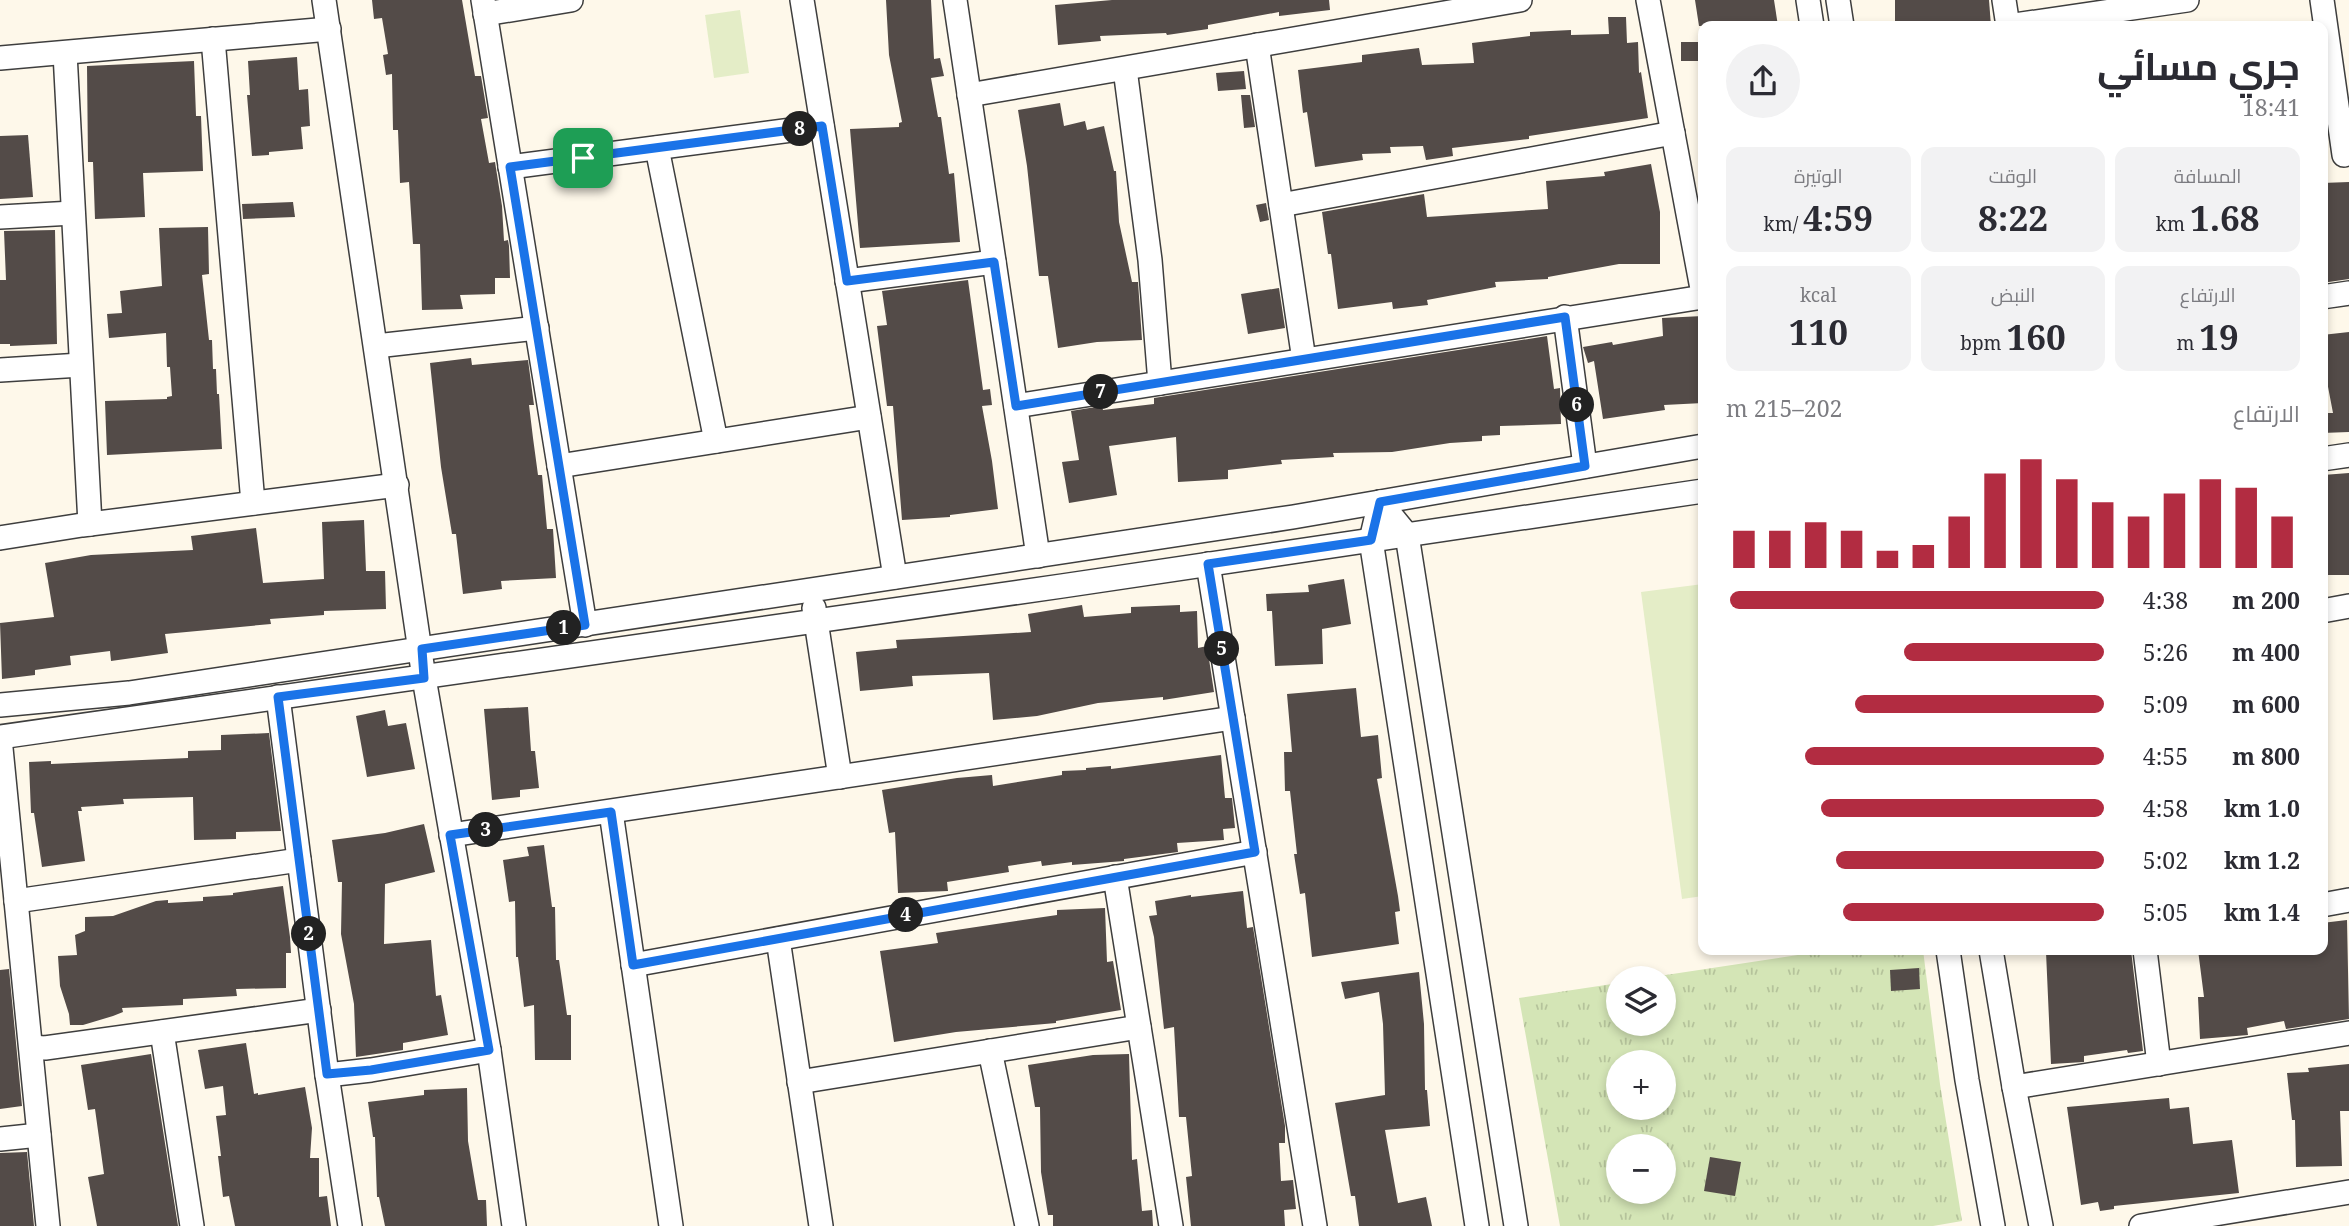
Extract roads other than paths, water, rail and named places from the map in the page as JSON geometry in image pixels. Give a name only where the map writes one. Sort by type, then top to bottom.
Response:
[{"type":"street","points":[[324,0],[422,649],[424,678],[489,1050],[514,1226]]},
{"type":"street","points":[[571,0],[484,7],[585,625]]},
{"type":"street","points":[[802,0],[895,577]]},
{"type":"street","points":[[955,0],[1038,556]]},
{"type":"street","points":[[1648,0],[1698,268]]},
{"type":"street","points":[[1808,0],[1811,21]]},
{"type":"street","points":[[1838,0],[1841,21]]},
{"type":"street","points":[[2004,0],[2007,21]]},
{"type":"street","points":[[2039,21],[2149,3],[2187,0]]},
{"type":"street","points":[[2322,0],[2324,21]]},
{"type":"street","points":[[969,94],[1508,1]]},
{"type":"street","points":[[0,58],[328,29]]},
{"type":"street","points":[[213,39],[253,503]]},
{"type":"street","points":[[1256,45],[1304,360]]},
{"type":"street","points":[[65,53],[90,524]]},
{"type":"street","points":[[2328,55],[2339,156]]},
{"type":"street","points":[[1125,69],[1150,260],[1160,383]]},
{"type":"street","points":[[510,167],[822,126]]},
{"type":"street","points":[[1281,205],[1673,133]]},
{"type":"street","points":[[657,148],[716,441]]},
{"type":"street","points":[[0,217],[73,213]]},
{"type":"street","points":[[847,281],[994,262]]},
{"type":"street","points":[[2328,296],[2349,293]]},
{"type":"street","points":[[1016,406],[1698,296]]},
{"type":"street","points":[[1565,317],[1585,466]]},
{"type":"street","points":[[376,346],[537,328]]},
{"type":"street","points":[[0,370],[81,365]]},
{"type":"street","points":[[559,466],[869,417]]},
{"type":"street","points":[[0,705],[129,693],[585,625],[1380,502],[1698,447]]},
{"type":"street","points":[[2328,458],[2349,455]]},
{"type":"street","points":[[0,538],[397,485]]},
{"type":"street","points":[[48,1226],[0,737],[424,678],[1698,492]]},
{"type":"street","points":[[1380,502],[1407,535],[1516,1226]]},
{"type":"street","points":[[1380,502],[1371,540],[1477,1226]]},
{"type":"street","points":[[1208,564],[1315,1226]]},
{"type":"street","points":[[811,590],[840,778]]},
{"type":"street","points":[[2328,610],[2349,606]]},
{"type":"street","points":[[278,697],[327,1074],[350,1226]]},
{"type":"street","points":[[450,835],[1233,718]]},
{"type":"street","points":[[611,812],[671,1226]]},
{"type":"street","points":[[633,965],[1255,852]]},
{"type":"street","points":[[16,901],[299,860]]},
{"type":"street","points":[[1115,877],[1171,1226]]},
{"type":"street","points":[[2328,904],[2349,900]]},
{"type":"street","points":[[778,939],[821,1226]]},
{"type":"street","points":[[1949,955],[1967,1080],[1993,1226]]},
{"type":"street","points":[[1992,955],[2041,1226]]},
{"type":"street","points":[[2146,955],[2160,1064]]},
{"type":"street","points":[[31,1047],[45,1048],[319,1010]]},
{"type":"street","points":[[799,1082],[1139,1027]]},
{"type":"street","points":[[162,1032],[192,1226]]},
{"type":"street","points":[[2014,1087],[2349,1033]]},
{"type":"street","points":[[327,1074],[371,1070],[489,1050]]},
{"type":"street","points":[[990,1051],[1027,1226]]},
{"type":"street","points":[[0,1139],[39,1135]]},
{"type":"street","points":[[2141,1226],[2349,1192]]}]
